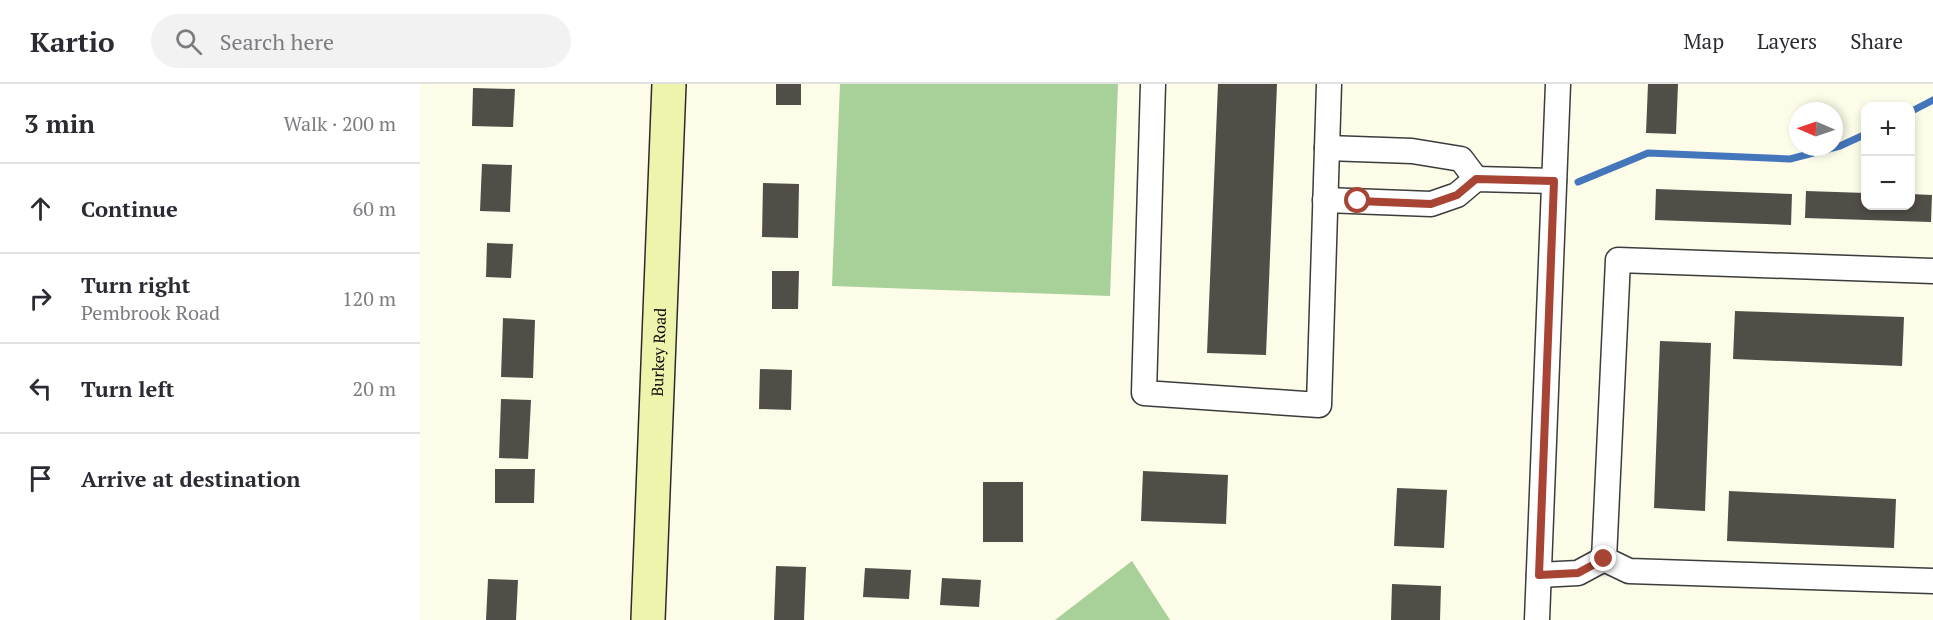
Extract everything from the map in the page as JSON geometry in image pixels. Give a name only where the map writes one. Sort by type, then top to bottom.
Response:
[{"type":"street","name":"Burkey Road","points":[[648,620],[669,84]]},
{"type":"street","points":[[1153,84],[1144,393],[1319,405],[1329,84]]},
{"type":"street","points":[[1537,620],[1558,84]]},
{"type":"street","points":[[1327,148],[1412,151],[1461,159],[1476,179]]},
{"type":"street","points":[[1325,200],[1431,204],[1457,195],[1476,179],[1554,181]]},
{"type":"street","points":[[1604,559],[1618,260],[1933,271]]},
{"type":"street","points":[[1539,575],[1578,573],[1604,559]]},
{"type":"street","points":[[1604,559],[1629,571],[1933,581]]},
{"type":"green space","points":[[840,84],[1118,84],[1110,296],[832,286]]},
{"type":"green space","points":[[1132,561],[1170,620],[1055,620]]},
{"type":"building","points":[[776,84],[801,84],[801,105],[776,105]]},
{"type":"building","points":[[1218,84],[1277,84],[1266,355],[1207,353]]},
{"type":"building","points":[[1648,84],[1678,84],[1676,134],[1646,133]]},
{"type":"building","points":[[473,88],[515,89],[513,127],[472,126]]},
{"type":"building","points":[[482,164],[512,165],[510,212],[480,211]]},
{"type":"building","points":[[763,183],[799,184],[798,238],[762,237]]},
{"type":"building","points":[[1656,189],[1792,194],[1791,225],[1655,220]]},
{"type":"building","points":[[1806,191],[1861,193],[1861,210],[1915,210],[1915,194],[1932,195],[1931,222],[1805,218]]},
{"type":"building","points":[[487,243],[513,244],[511,278],[486,277]]},
{"type":"building","points":[[772,271],[799,271],[798,309],[772,309]]},
{"type":"building","points":[[1735,311],[1904,317],[1902,366],[1733,359]]},
{"type":"building","points":[[503,318],[535,320],[533,378],[501,377]]},
{"type":"building","points":[[1660,341],[1711,343],[1705,511],[1654,508]]},
{"type":"building","points":[[760,369],[792,370],[791,410],[759,409]]},
{"type":"building","points":[[501,399],[531,400],[528,459],[499,458]]},
{"type":"building","points":[[495,469],[535,469],[534,503],[495,503]]},
{"type":"building","points":[[1143,471],[1228,475],[1226,524],[1141,521]]},
{"type":"building","points":[[983,482],[1023,482],[1023,542],[983,542]]},
{"type":"building","points":[[1397,488],[1447,490],[1444,548],[1394,546]]},
{"type":"building","points":[[1729,491],[1896,499],[1894,548],[1727,541]]},
{"type":"building","points":[[776,566],[806,567],[804,620],[774,620]]},
{"type":"building","points":[[865,568],[911,570],[909,599],[863,597]]},
{"type":"building","points":[[942,578],[981,580],[979,607],[940,605]]},
{"type":"building","points":[[488,579],[518,580],[516,620],[486,620]]},
{"type":"building","points":[[1392,584],[1441,586],[1440,620],[1391,620]]},
{"type":"waterway","points":[[1915,109],[1933,100]]},
{"type":"waterway","points":[[1578,182],[1648,153],[1790,159],[1840,146],[1861,136]]},
{"type":"route","points":[[1358,201],[1431,204],[1457,195],[1476,179],[1554,181],[1539,575],[1578,573],[1604,559]]}]
